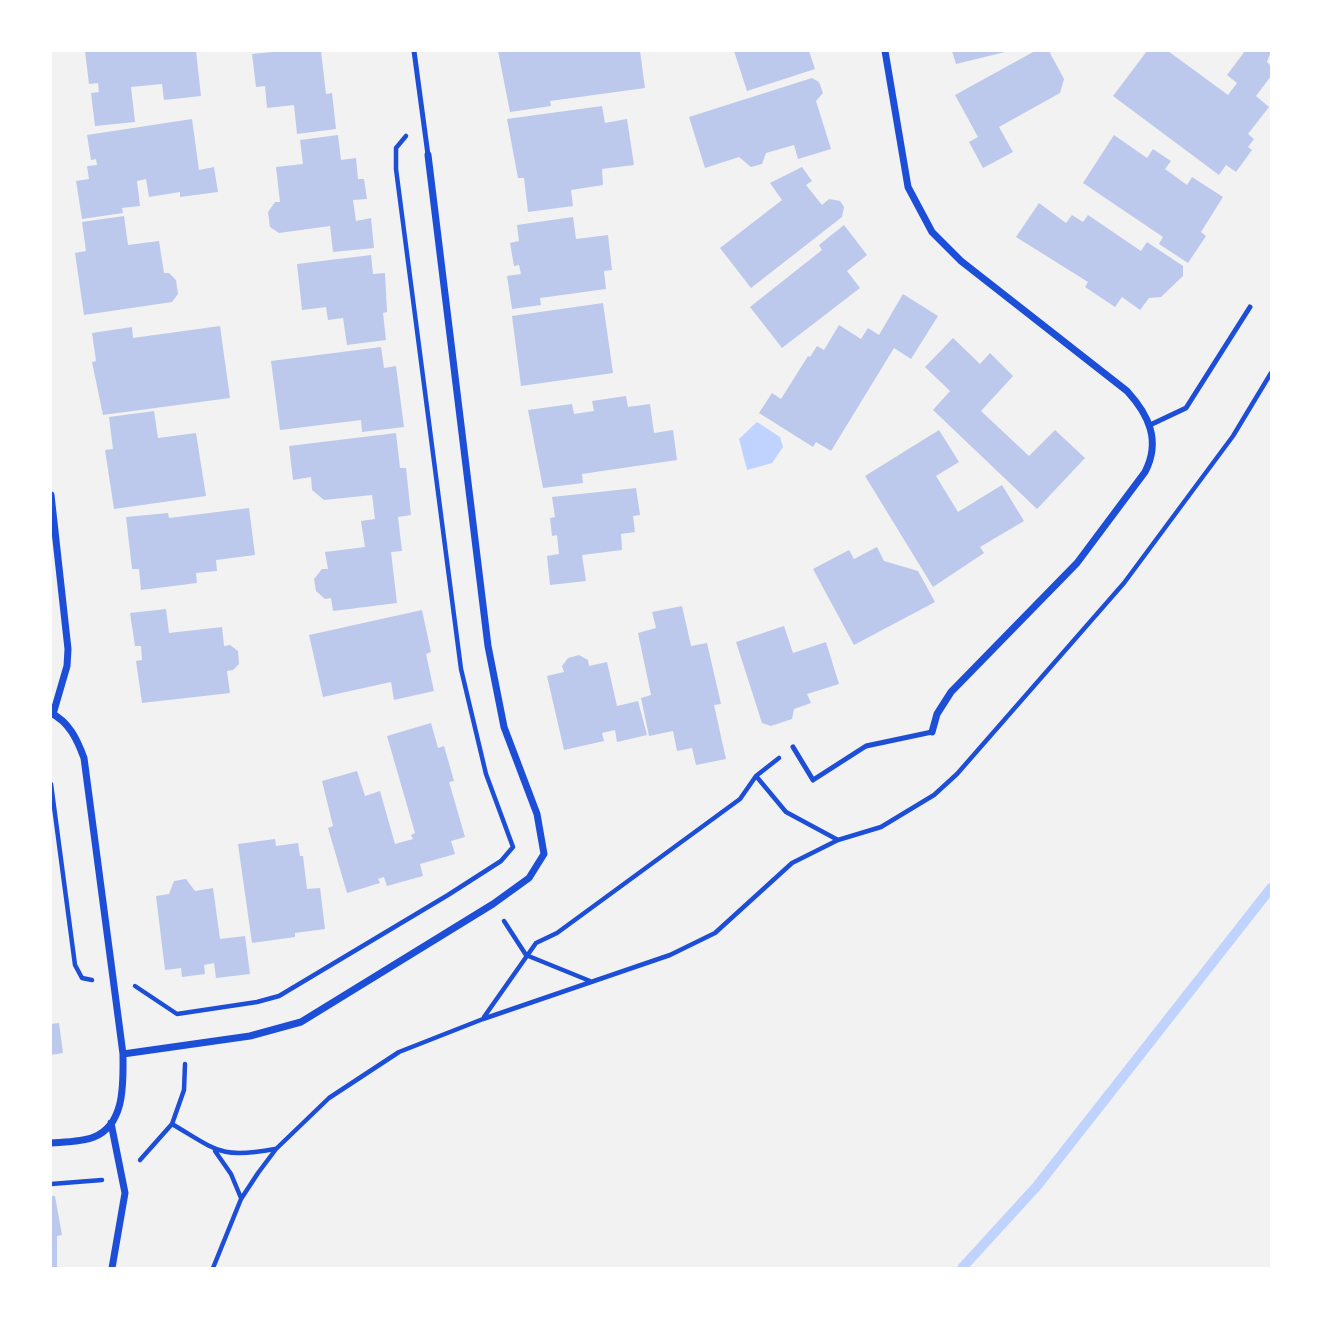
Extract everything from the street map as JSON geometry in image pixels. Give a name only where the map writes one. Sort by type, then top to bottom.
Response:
[{"type":"street","points":[[885,51],[898,144],[908,187],[932,232],[961,261],[1127,391],[1142,408],[1150,425],[1153,449],[1145,472],[1077,563],[951,692],[937,714],[932,732]]},
{"type":"street","points":[[123,1054],[250,1036],[301,1022],[493,904],[529,878],[544,854],[537,814],[505,727],[488,646],[428,155]]},
{"type":"street","points":[[51,495],[68,649],[67,666],[52,714],[72,732],[84,758],[123,1054],[122,1098],[111,1123],[95,1137],[51,1143]]},
{"type":"street","points":[[111,1123],[125,1193],[112,1268]]},
{"type":"lane","points":[[414,51],[428,155]]},
{"type":"lane","points":[[1150,425],[1186,408],[1250,307]]},
{"type":"lane","points":[[793,747],[813,780],[866,746],[932,732]]},
{"type":"path","points":[[51,785],[75,965],[82,978],[114,980],[140,987],[177,1014],[279,996],[448,895],[501,861],[513,846],[486,774],[461,669],[397,180],[396,148],[403,138],[424,124]]},
{"type":"path","points":[[213,1268],[241,1199],[276,1149],[330,1098],[399,1052],[483,1019],[670,955],[715,933],[792,863],[838,840],[881,827],[934,795],[957,774],[1124,583],[1233,436],[1271,373]]},
{"type":"path","points":[[483,1019],[536,943],[557,933],[740,799],[756,776],[793,747]]},
{"type":"path","points":[[756,776],[786,812],[838,840]]},
{"type":"path","points":[[493,904],[526,955],[591,982]]},
{"type":"path","points":[[51,1184],[99,1181],[122,1174],[150,1152],[172,1124],[184,1090],[186,1075],[182,1045]]},
{"type":"path","points":[[172,1124],[214,1151],[231,1174],[241,1199]]},
{"type":"path","points":[[214,1151],[240,1153],[276,1149]]},
{"type":"water","points":[[757,422],[780,437],[783,447],[772,463],[747,470],[739,439]]},
{"type":"building","points":[[85,51],[196,51],[201,96],[164,100],[162,84],[131,87],[135,122],[95,126],[91,93],[99,92],[98,83],[89,84]]},
{"type":"building","points":[[321,51],[326,94],[332,93],[336,129],[297,134],[294,105],[267,108],[265,86],[256,87],[252,54]]},
{"type":"building","points":[[498,51],[640,51],[645,88],[550,101],[551,106],[510,112]]},
{"type":"building","points":[[734,51],[809,51],[815,69],[747,91]]},
{"type":"building","points":[[952,51],[1005,51],[1005,52],[956,64]]},
{"type":"building","points":[[1035,51],[1049,51],[1064,79],[1060,93],[999,127],[1013,152],[983,168],[969,142],[978,137],[955,95]]},
{"type":"building","points":[[1147,51],[1168,51],[1228,95],[1237,83],[1227,75],[1245,51],[1271,51],[1267,62],[1271,66],[1271,76],[1256,96],[1269,107],[1248,134],[1254,139],[1248,147],[1252,150],[1236,172],[1226,165],[1219,175],[1113,96]]},
{"type":"building","points":[[812,78],[819,82],[823,93],[816,101],[831,149],[798,159],[794,145],[766,153],[762,164],[751,167],[739,157],[705,168],[689,117]]},
{"type":"building","points":[[602,106],[605,123],[627,119],[634,165],[602,169],[603,185],[571,190],[573,206],[528,212],[524,178],[518,178],[507,119]]},
{"type":"building","points":[[192,119],[199,170],[214,167],[218,192],[180,197],[180,192],[149,197],[146,179],[137,181],[140,206],[122,208],[123,213],[82,219],[76,181],[89,179],[87,166],[97,165],[96,159],[91,160],[87,135]]},
{"type":"building","points":[[338,135],[341,160],[356,158],[358,179],[364,179],[367,199],[353,200],[356,221],[371,218],[374,248],[333,252],[330,226],[279,233],[270,227],[268,212],[275,202],[280,202],[276,167],[303,164],[300,140]]},
{"type":"building","points":[[1114,135],[1147,158],[1153,149],[1171,161],[1165,169],[1187,185],[1192,177],[1223,197],[1201,232],[1206,236],[1188,263],[1159,244],[1163,237],[1083,183]]},
{"type":"building","points":[[802,167],[812,181],[806,185],[822,205],[829,199],[840,201],[844,207],[842,217],[751,288],[720,248],[782,200],[770,183]]},
{"type":"building","points":[[1039,203],[1066,223],[1072,215],[1083,222],[1088,215],[1141,251],[1147,242],[1183,266],[1183,276],[1161,297],[1149,298],[1140,310],[1122,297],[1115,307],[1085,287],[1088,282],[1016,237]]},
{"type":"building","points":[[124,216],[128,245],[159,241],[164,273],[169,273],[176,280],[178,294],[172,302],[84,315],[75,253],[86,251],[82,222]]},
{"type":"building","points":[[573,217],[576,239],[608,235],[612,270],[604,271],[606,289],[540,298],[541,305],[512,309],[507,276],[521,274],[519,265],[514,266],[510,243],[519,241],[517,225]]},
{"type":"building","points":[[844,225],[867,255],[847,271],[860,288],[782,348],[750,307],[822,250],[819,245]]},
{"type":"building","points":[[371,255],[373,274],[385,273],[387,312],[383,313],[386,340],[347,345],[343,318],[328,320],[326,307],[302,310],[297,264]]},
{"type":"building","points":[[903,294],[938,316],[911,359],[894,348],[831,451],[816,442],[813,447],[759,413],[772,393],[781,399],[808,356],[810,357],[817,346],[824,350],[839,325],[861,339],[868,328],[879,335]]},
{"type":"building","points":[[603,303],[613,373],[521,386],[512,316]]},
{"type":"building","points":[[220,326],[230,398],[103,415],[92,362],[96,361],[92,333],[132,327],[133,338]]},
{"type":"building","points":[[953,338],[980,364],[990,353],[1013,376],[981,411],[1029,456],[1055,430],[1085,458],[1037,509],[933,410],[950,391],[925,367]]},
{"type":"building","points":[[381,347],[384,368],[396,366],[404,427],[362,432],[361,420],[280,430],[271,361]]},
{"type":"building","points":[[626,396],[628,407],[650,404],[654,433],[673,430],[677,460],[582,474],[583,483],[543,488],[528,410],[572,404],[574,414],[594,411],[592,401]]},
{"type":"building","points":[[154,411],[158,438],[196,433],[206,496],[114,509],[105,450],[113,449],[109,417]]},
{"type":"building","points":[[939,430],[959,462],[936,476],[958,512],[1002,485],[1024,521],[980,547],[984,553],[933,587],[865,476]]},
{"type":"building","points":[[396,433],[400,468],[406,468],[411,515],[398,517],[402,551],[391,552],[397,603],[333,611],[331,598],[325,599],[316,591],[314,579],[322,569],[328,569],[325,552],[365,547],[361,521],[375,519],[372,495],[324,500],[312,490],[311,477],[293,480],[289,446]]},
{"type":"building","points":[[636,488],[640,515],[633,516],[635,532],[621,534],[622,550],[582,555],[586,581],[550,585],[547,556],[559,554],[557,535],[552,536],[550,518],[555,517],[552,497]]},
{"type":"building","points":[[249,508],[255,555],[216,560],[217,571],[196,573],[197,583],[141,590],[139,569],[132,569],[126,517],[168,513],[169,518]]},
{"type":"building","points":[[877,547],[884,561],[918,571],[935,602],[854,645],[813,569],[849,550],[854,559]]},
{"type":"building","points":[[682,606],[691,646],[707,643],[721,704],[714,705],[726,759],[696,765],[692,748],[677,751],[673,731],[649,736],[641,698],[651,695],[638,633],[656,628],[652,612]]},
{"type":"building","points":[[166,609],[169,633],[222,627],[224,646],[230,645],[238,651],[239,664],[233,670],[227,671],[230,693],[142,703],[136,661],[142,660],[141,646],[135,646],[130,613]]},
{"type":"building","points":[[422,610],[431,652],[426,654],[434,691],[394,700],[391,682],[323,697],[309,635]]},
{"type":"building","points":[[784,626],[793,653],[826,642],[839,684],[807,694],[811,703],[794,709],[792,719],[771,726],[762,723],[736,642]]},
{"type":"building","points":[[579,655],[588,660],[589,666],[607,662],[617,706],[638,701],[647,735],[617,742],[615,730],[602,733],[604,741],[564,750],[547,676],[564,672],[562,666],[568,658]]},
{"type":"building","points":[[431,723],[438,748],[444,746],[454,781],[449,782],[465,837],[451,841],[455,854],[420,864],[423,876],[387,886],[384,877],[378,879],[380,883],[347,893],[328,828],[333,826],[322,781],[357,771],[365,796],[380,791],[395,844],[413,839],[411,835],[415,833],[387,736]]},
{"type":"building","points":[[275,839],[276,846],[298,843],[300,856],[303,856],[307,889],[320,888],[325,929],[295,933],[295,937],[252,943],[238,844]]},
{"type":"building","points":[[186,879],[195,891],[213,888],[220,939],[245,936],[250,974],[216,978],[214,963],[204,965],[205,974],[182,977],[181,968],[165,970],[156,896],[169,894],[174,881]]},
{"type":"building","points":[[59,1023],[63,1053],[51,1055],[51,1024]]},
{"type":"building","points":[[51,1196],[55,1196],[62,1235],[57,1236],[57,1268],[51,1268]]},
{"type":"waterway","points":[[962,1268],[1037,1186],[1271,888]]}]
